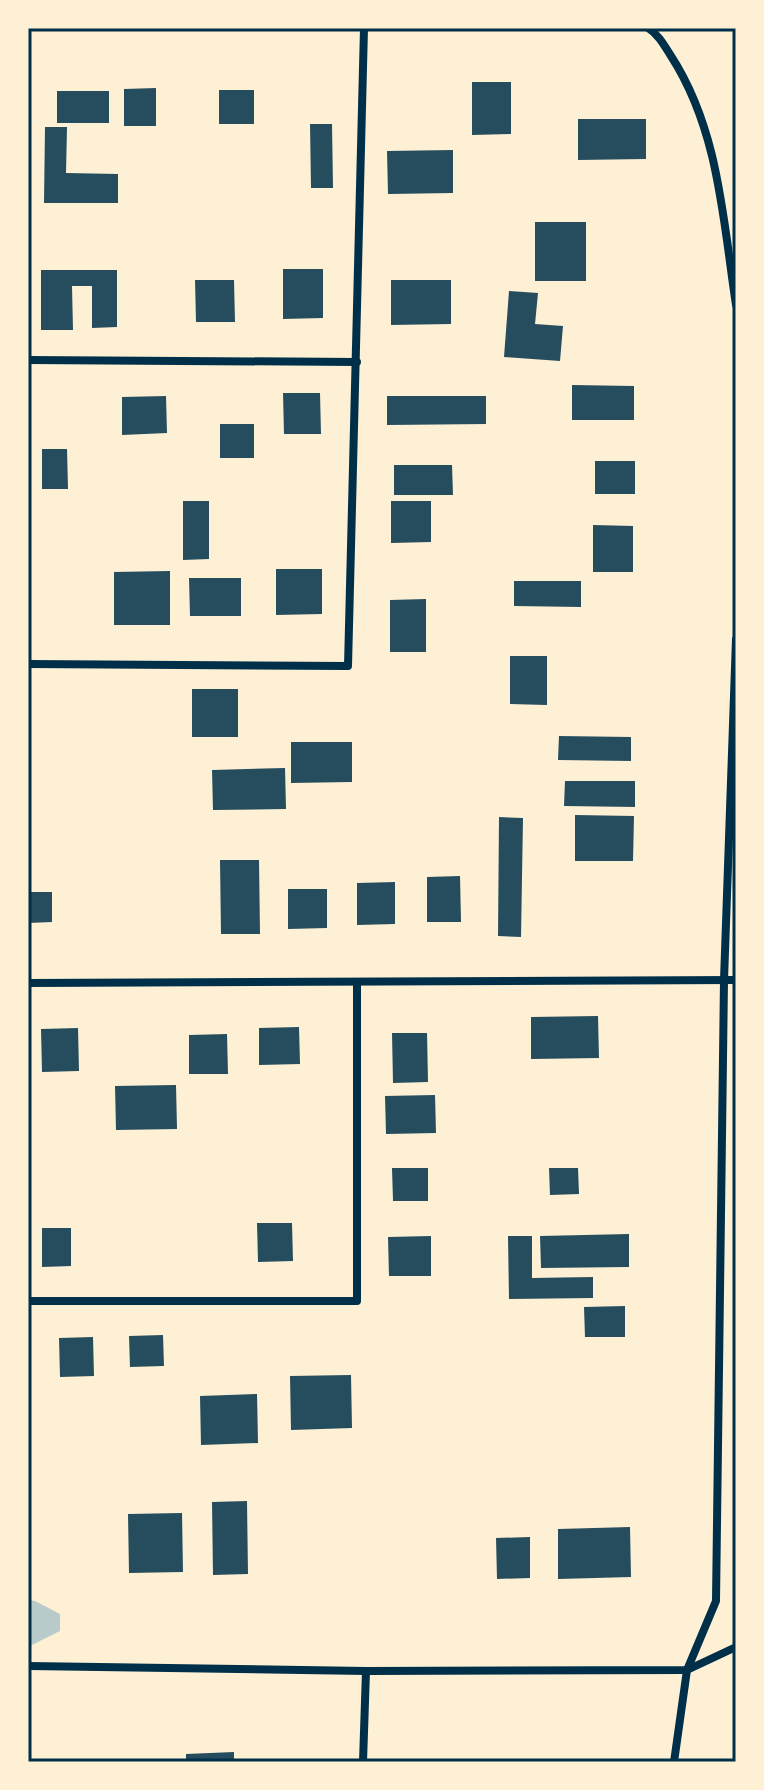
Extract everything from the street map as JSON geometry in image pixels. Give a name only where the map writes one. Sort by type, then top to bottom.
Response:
[{"type":"street","points":[[28,664],[348,666],[364,28]]},
{"type":"street","points":[[648,28],[656,33],[687,80],[713,148],[736,305]]},
{"type":"street","points":[[28,360],[357,362]]},
{"type":"street","points":[[674,1762],[687,1670],[716,1601],[724,980],[736,639]]},
{"type":"street","points":[[28,983],[736,980]]},
{"type":"street","points":[[28,1301],[357,1301],[357,983]]},
{"type":"street","points":[[28,1666],[366,1671],[687,1670],[736,1647]]},
{"type":"street","points":[[363,1762],[366,1671]]},
{"type":"shaded area","points":[[28,1600],[60,1614],[60,1631],[28,1647]]},
{"type":"building","points":[[472,82],[511,82],[511,134],[472,135]]},
{"type":"building","points":[[156,88],[156,126],[124,126],[124,89]]},
{"type":"building","points":[[219,90],[254,90],[254,124],[219,124]]},
{"type":"building","points":[[57,91],[109,91],[109,123],[57,123]]},
{"type":"building","points":[[578,119],[646,119],[646,159],[578,160]]},
{"type":"building","points":[[310,124],[332,124],[333,188],[311,188]]},
{"type":"building","points":[[45,127],[67,127],[66,173],[118,174],[118,203],[44,203]]},
{"type":"building","points":[[453,150],[453,193],[388,194],[387,151]]},
{"type":"building","points":[[535,222],[586,222],[586,281],[535,281]]},
{"type":"building","points":[[283,269],[323,269],[323,318],[283,319]]},
{"type":"building","points":[[41,270],[117,270],[117,327],[92,328],[92,286],[72,286],[73,330],[41,330]]},
{"type":"building","points":[[195,280],[234,280],[235,322],[196,322]]},
{"type":"building","points":[[391,280],[451,280],[451,324],[391,325]]},
{"type":"building","points":[[509,291],[538,293],[535,324],[563,326],[560,361],[504,357]]},
{"type":"building","points":[[572,385],[634,386],[634,420],[572,420]]},
{"type":"building","points":[[283,393],[320,393],[321,434],[284,434]]},
{"type":"building","points":[[166,396],[167,433],[122,435],[122,397]]},
{"type":"building","points":[[387,396],[486,396],[486,424],[387,425]]},
{"type":"building","points":[[220,424],[254,424],[254,458],[220,458]]},
{"type":"building","points":[[42,449],[67,449],[68,489],[42,489]]},
{"type":"building","points":[[595,461],[635,461],[635,494],[595,494]]},
{"type":"building","points":[[394,465],[452,465],[453,495],[394,495]]},
{"type":"building","points":[[183,501],[209,501],[209,559],[183,560]]},
{"type":"building","points":[[391,501],[431,501],[431,542],[391,543]]},
{"type":"building","points":[[593,525],[633,526],[633,572],[593,572]]},
{"type":"building","points":[[276,569],[322,569],[322,614],[276,615]]},
{"type":"building","points":[[170,571],[170,625],[114,625],[114,572]]},
{"type":"building","points":[[189,578],[241,578],[241,616],[190,616]]},
{"type":"building","points":[[514,581],[581,581],[581,607],[514,606]]},
{"type":"building","points":[[426,599],[426,652],[390,652],[390,600]]},
{"type":"building","points":[[510,656],[547,656],[547,705],[510,704]]},
{"type":"building","points":[[192,689],[238,689],[238,737],[192,737]]},
{"type":"building","points":[[559,736],[631,737],[631,761],[558,760]]},
{"type":"building","points":[[291,742],[352,742],[352,782],[291,783]]},
{"type":"building","points":[[285,768],[286,809],[213,810],[212,770]]},
{"type":"building","points":[[565,781],[635,781],[635,807],[564,806]]},
{"type":"building","points":[[575,815],[634,816],[633,861],[575,861]]},
{"type":"building","points":[[499,817],[523,818],[521,937],[498,936]]},
{"type":"building","points":[[220,860],[259,860],[260,934],[221,934]]},
{"type":"building","points":[[460,876],[461,922],[427,922],[427,877]]},
{"type":"building","points":[[395,882],[395,924],[357,925],[357,883]]},
{"type":"building","points":[[288,889],[327,889],[327,928],[288,929]]},
{"type":"building","points":[[28,892],[52,892],[52,922],[28,923]]},
{"type":"building","points":[[598,1016],[599,1058],[531,1059],[531,1017]]},
{"type":"building","points":[[299,1027],[300,1064],[259,1065],[259,1028]]},
{"type":"building","points":[[78,1028],[79,1071],[42,1072],[41,1029]]},
{"type":"building","points":[[392,1033],[427,1033],[428,1082],[393,1083]]},
{"type":"building","points":[[227,1034],[228,1074],[189,1074],[189,1035]]},
{"type":"building","points":[[176,1085],[177,1129],[116,1130],[115,1086]]},
{"type":"building","points":[[435,1095],[436,1133],[386,1134],[385,1096]]},
{"type":"building","points":[[392,1168],[428,1168],[428,1201],[393,1201]]},
{"type":"building","points":[[549,1168],[578,1168],[579,1194],[550,1195]]},
{"type":"building","points":[[257,1223],[292,1223],[293,1261],[258,1262]]},
{"type":"building","points":[[42,1228],[71,1228],[71,1266],[42,1267]]},
{"type":"building","points":[[629,1234],[629,1267],[541,1268],[540,1236]]},
{"type":"building","points":[[431,1236],[431,1276],[389,1276],[388,1237]]},
{"type":"building","points":[[508,1236],[532,1236],[532,1278],[593,1277],[593,1298],[509,1299]]},
{"type":"building","points":[[625,1306],[625,1337],[585,1337],[584,1307]]},
{"type":"building","points":[[163,1335],[164,1366],[130,1367],[129,1336]]},
{"type":"building","points":[[93,1337],[94,1376],[60,1377],[59,1338]]},
{"type":"building","points":[[351,1375],[352,1428],[291,1430],[290,1376]]},
{"type":"building","points":[[257,1394],[258,1443],[201,1445],[200,1396]]},
{"type":"building","points":[[247,1501],[248,1574],[213,1575],[212,1502]]},
{"type":"building","points":[[182,1513],[183,1572],[129,1573],[128,1514]]},
{"type":"building","points":[[630,1527],[631,1577],[558,1579],[558,1529]]},
{"type":"building","points":[[530,1537],[530,1578],[497,1579],[496,1538]]},
{"type":"building","points":[[234,1752],[234,1762],[186,1762],[186,1754]]}]
